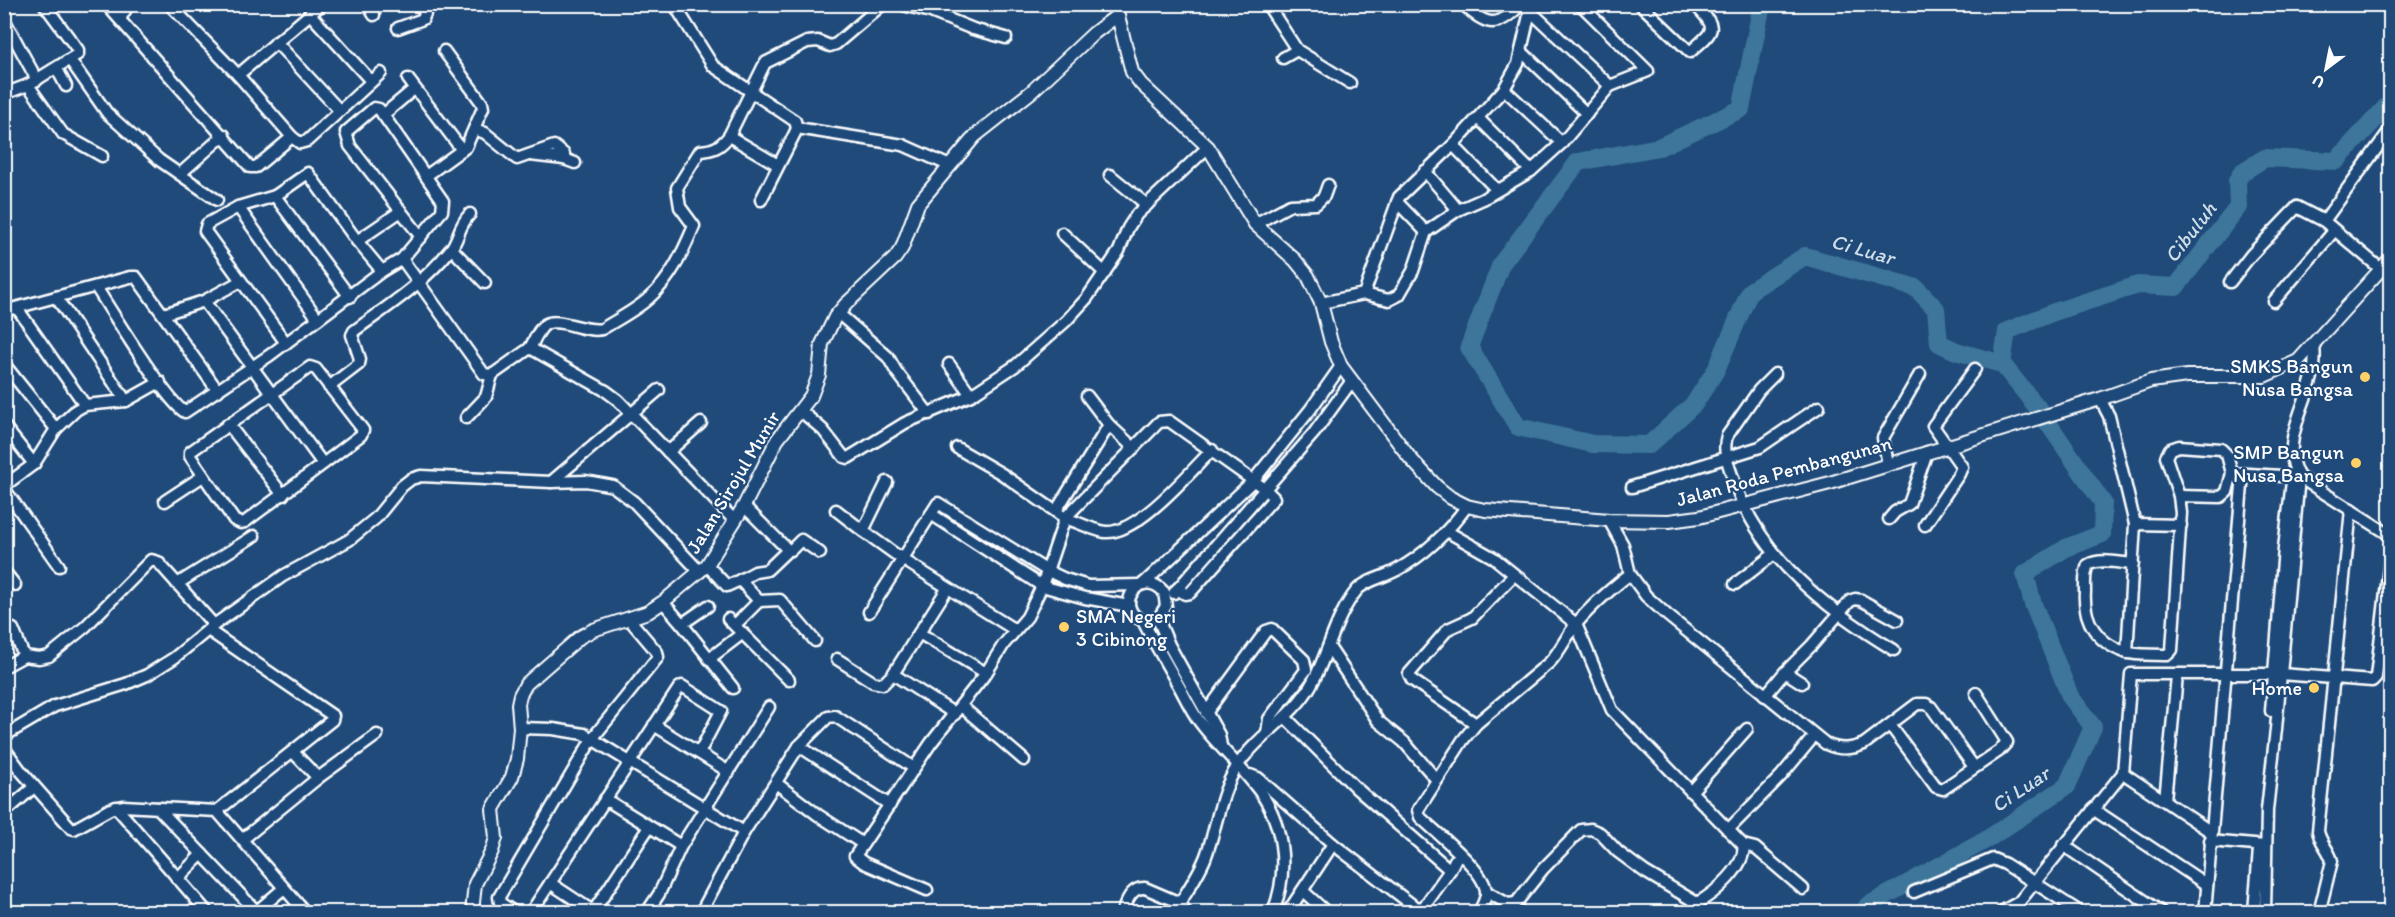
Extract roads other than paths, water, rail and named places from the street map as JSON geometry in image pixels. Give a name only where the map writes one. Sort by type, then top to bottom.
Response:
[{"type":"street","points":[[4,94],[57,69],[78,54],[78,50],[44,4]]},
{"type":"street","points":[[106,4],[253,168],[292,137]]},
{"type":"street","points":[[120,19],[129,4]]},
{"type":"street","points":[[169,4],[300,143],[307,141],[381,73]]},
{"type":"street","points":[[238,75],[322,4]]},
{"type":"street","points":[[368,4],[374,15]]},
{"type":"street","points":[[398,28],[423,19],[421,4]]},
{"type":"street","points":[[674,4],[713,66],[795,121],[797,128],[761,200]]},
{"type":"street","points":[[466,418],[486,397],[492,375],[530,348],[543,326],[556,323],[591,330],[602,329],[639,306],[662,285],[676,265],[694,226],[680,207],[677,188],[700,152],[721,146],[729,136],[762,67],[768,60],[807,42],[818,41],[830,46],[836,44],[884,4]]},
{"type":"street","points":[[899,4],[931,12],[973,29],[1006,38]]},
{"type":"street","points":[[1267,4],[1297,50],[1350,83]]},
{"type":"street","points":[[1463,4],[1481,18],[1498,22],[1508,19],[1528,6]]},
{"type":"street","points":[[1321,303],[1364,294],[1389,300],[1399,295],[1413,272],[1426,232],[1458,210],[1531,171],[1562,143],[1610,86],[1648,71],[1580,4]]},
{"type":"street","points":[[1640,4],[1690,52],[1711,34],[1712,29],[1710,19],[1694,4]]},
{"type":"street","points":[[1364,294],[1397,201],[1402,193],[1453,145],[1504,89],[1515,72],[1521,51],[1528,6]]},
{"type":"street","points":[[1528,6],[1610,86]]},
{"type":"street","name":"Jalan Roda Pembangunan","points":[[1116,10],[1132,72],[1141,84],[1208,147],[1255,224],[1308,276],[1321,303],[1331,342],[1351,382],[1410,458],[1437,488],[1467,506],[1485,510],[1609,520],[1669,521],[1743,506],[1830,483],[2142,384],[2187,376],[2264,376],[2298,361],[2391,259]]},
{"type":"street","name":"Jalan Sirojul Munir","points":[[472,912],[475,884],[496,838],[493,809],[512,777],[518,759],[520,695],[536,674],[580,637],[648,612],[663,603],[704,568],[744,506],[777,440],[801,411],[817,384],[822,344],[838,313],[895,258],[902,248],[918,204],[948,165],[975,136],[1031,92],[1116,10]]},
{"type":"street","points":[[310,14],[371,81]]},
{"type":"street","points":[[4,19],[32,82],[63,134],[102,156]]},
{"type":"street","points":[[276,42],[339,110]]},
{"type":"street","points":[[1283,58],[1297,50]]},
{"type":"street","points":[[426,176],[462,150],[480,131],[483,105],[444,51]]},
{"type":"street","points":[[1521,51],[1587,114]]},
{"type":"street","points":[[70,60],[107,113],[159,160],[217,200]]},
{"type":"street","points":[[57,69],[66,86]]},
{"type":"street","points":[[383,115],[411,84],[462,150]]},
{"type":"street","points":[[1504,89],[1562,143]]},
{"type":"street","points":[[411,271],[422,237],[445,204],[379,109],[372,109],[346,132],[346,137],[350,146],[422,237]]},
{"type":"street","points":[[1478,118],[1531,171]]},
{"type":"street","points":[[797,128],[903,146],[948,165]]},
{"type":"street","points":[[2324,221],[2391,130]]},
{"type":"street","points":[[480,131],[517,159],[530,155],[564,159],[575,163]]},
{"type":"street","points":[[180,174],[224,135]]},
{"type":"street","points":[[729,136],[778,165]]},
{"type":"street","points":[[1453,145],[1497,190]]},
{"type":"street","points":[[801,411],[823,430],[844,457],[848,458],[853,457],[885,434],[971,395],[1015,366],[1066,321],[1105,273],[1119,251],[1128,228],[1137,214],[1208,147]]},
{"type":"street","points":[[1425,171],[1458,210]]},
{"type":"street","points":[[286,343],[205,229],[207,224],[238,207],[275,196],[308,174],[382,272]]},
{"type":"street","points":[[1110,175],[1147,205]]},
{"type":"street","points":[[1255,224],[1290,205],[1316,204],[1324,196],[1328,185]]},
{"type":"street","points":[[275,196],[350,297]]},
{"type":"street","points":[[1397,201],[1426,232]]},
{"type":"street","points":[[238,207],[318,319]]},
{"type":"street","points":[[2230,282],[2251,255],[2295,208],[2300,208],[2324,221],[2382,270]]},
{"type":"street","points":[[357,241],[401,211]]},
{"type":"street","points":[[329,387],[359,364],[360,359],[352,335],[354,331],[411,271],[452,249],[461,223],[470,214]]},
{"type":"street","points":[[2274,301],[2334,231]]},
{"type":"street","points":[[1062,233],[1105,273]]},
{"type":"street","points":[[452,249],[485,283]]},
{"type":"street","points":[[411,271],[484,374],[492,375]]},
{"type":"street","points":[[96,287],[160,382],[178,407],[185,412],[218,391],[259,374],[286,343],[382,272],[411,271]]},
{"type":"street","points":[[4,311],[136,277],[218,391]]},
{"type":"street","points":[[164,315],[204,301],[241,281]]},
{"type":"street","points":[[56,297],[126,401]]},
{"type":"street","points":[[204,301],[323,464]]},
{"type":"street","points":[[17,308],[85,405]]},
{"type":"street","points":[[838,313],[888,357],[929,414]]},
{"type":"street","points":[[2254,912],[2267,810],[2295,475],[2292,453],[2295,428],[2313,375],[2314,345]]},
{"type":"street","points":[[530,348],[606,391],[632,414],[735,521]]},
{"type":"street","points":[[949,364],[971,395]]},
{"type":"street","points":[[5,365],[56,429]]},
{"type":"street","points":[[1273,912],[1279,898],[1282,875],[1280,839],[1266,800],[1196,718],[1143,621],[1134,615],[1129,606],[1131,594],[1253,481],[1310,410],[1341,366]]},
{"type":"street","points":[[310,368],[316,369],[329,387],[363,430],[361,435],[245,522],[234,520],[202,476],[190,452],[270,393],[310,368]]},
{"type":"street","points":[[1925,525],[1961,470],[1960,464],[1945,446],[1933,426],[1975,369]]},
{"type":"street","points":[[1775,374],[1759,390],[1727,436],[1725,443],[1727,459],[1743,506],[1774,554],[1801,582],[1839,613],[1894,650]]},
{"type":"street","points":[[1888,464],[1883,438],[1920,374]]},
{"type":"street","points":[[4,504],[5,489],[34,464],[65,418],[85,405],[126,401],[160,382]]},
{"type":"street","points":[[1158,619],[1177,589],[1314,433],[1351,382]]},
{"type":"street","points":[[550,482],[659,390]]},
{"type":"street","points":[[1088,396],[1109,425],[1134,448]]},
{"type":"street","points":[[2100,399],[2109,416],[2135,524],[2127,653]]},
{"type":"street","points":[[1632,487],[1727,459],[1767,443],[1819,407]]},
{"type":"street","points":[[1061,514],[1134,448],[1159,422],[1166,420],[1265,489]]},
{"type":"street","points":[[668,452],[701,423]]},
{"type":"street","points":[[228,424],[283,495]]},
{"type":"street","points":[[927,890],[860,861],[855,856],[914,768],[1027,616],[1042,586],[1061,514],[1109,425]]},
{"type":"street","points":[[4,426],[34,464]]},
{"type":"street","points":[[2133,564],[2091,562],[2086,568],[2084,608],[2086,617],[2098,635],[2110,645],[2127,653],[2167,655],[2172,650],[2181,525],[2179,496],[2166,457],[2167,453],[2173,447],[2221,449],[2227,455],[2237,474],[2205,912]]},
{"type":"street","points":[[957,448],[1061,514],[1103,531],[1118,530],[1146,515],[1212,450]]},
{"type":"street","points":[[1889,519],[1894,512],[1909,504],[1927,452]]},
{"type":"street","points":[[2237,474],[2295,475],[2391,535]]},
{"type":"street","points":[[2179,496],[2221,497],[2227,492],[2237,474]]},
{"type":"street","points":[[165,501],[202,476]]},
{"type":"street","points":[[4,736],[56,706],[147,675],[174,658],[211,627],[283,576],[349,540],[376,518],[402,486],[411,479],[421,476],[550,482],[586,481],[613,486],[727,586],[755,572],[767,570],[801,540],[820,553]]},
{"type":"street","points":[[863,531],[887,483]]},
{"type":"street","points":[[5,489],[60,566]]},
{"type":"street","points":[[868,612],[937,504],[942,504],[1046,570],[1088,586],[1152,584],[1161,589],[1166,597],[1166,606]]},
{"type":"street","points":[[744,506],[788,550]]},
{"type":"street","points":[[1122,912],[1130,895],[1140,888],[1145,888],[1183,908],[1206,858],[1228,783],[1238,765],[1309,689],[1329,647],[1342,612],[1360,587],[1398,570],[1448,532],[1467,506]]},
{"type":"street","points":[[836,510],[902,559],[1015,630]]},
{"type":"street","points":[[2321,905],[2332,861],[2322,844],[2318,831],[2351,510]]},
{"type":"street","points":[[931,514],[1042,586],[1085,598],[1129,606]]},
{"type":"street","points":[[1609,520],[1623,545],[1630,574],[1646,596],[1818,739],[1834,748],[1855,748],[1917,704],[1929,705],[1974,767]]},
{"type":"street","points":[[2135,524],[2181,525]]},
{"type":"street","points":[[1448,532],[1494,558],[1576,624],[1612,710],[1743,845],[1755,848],[1803,889]]},
{"type":"street","points":[[177,584],[254,536]]},
{"type":"street","points":[[1735,584],[1774,554]]},
{"type":"street","points":[[2001,912],[2019,902],[2123,773],[2131,674],[2177,676],[2277,674],[2374,680],[2391,558]]},
{"type":"street","points":[[4,667],[24,656],[39,658],[49,656],[85,627],[152,561],[158,562],[211,627],[332,713],[332,720],[217,811],[117,807],[74,829],[34,787],[4,748]]},
{"type":"street","points":[[4,572],[15,585]]},
{"type":"street","points":[[1630,574],[1576,624],[1550,662],[1476,724],[1436,779],[1420,804],[1418,814],[1467,861],[1487,892],[1508,904],[1516,903],[1543,869],[1581,830],[1600,833],[1618,852],[1699,908],[1720,888],[1739,862],[1743,853],[1743,845]]},
{"type":"street","points":[[1476,724],[1412,680],[1409,674],[1448,629],[1472,618],[1514,575]]},
{"type":"street","points":[[740,580],[759,602]]},
{"type":"street","points":[[1085,598],[1088,586]]},
{"type":"street","points":[[837,659],[878,684],[883,684],[893,674],[947,589]]},
{"type":"street","points":[[1765,696],[1850,601],[1855,599],[1866,602],[1898,620]]},
{"type":"street","points":[[2384,609],[2391,599]]},
{"type":"street","points":[[709,659],[735,625],[759,602],[780,600],[814,641]]},
{"type":"street","points":[[663,603],[733,688]]},
{"type":"street","points":[[682,624],[708,606]]},
{"type":"street","points":[[514,912],[500,903],[499,897],[592,739],[658,656],[629,619]]},
{"type":"street","points":[[1143,621],[1158,619]]},
{"type":"street","points":[[1158,619],[1169,645],[1219,735],[1221,746]]},
{"type":"street","points":[[4,625],[13,629],[24,656]]},
{"type":"street","points":[[735,625],[789,680]]},
{"type":"street","points":[[1206,713],[1266,631],[1272,629],[1304,660],[1306,670],[1269,719],[1267,733]]},
{"type":"street","points":[[919,633],[986,673]]},
{"type":"street","points":[[1159,651],[1169,645]]},
{"type":"street","points":[[1329,647],[1378,721],[1404,742],[1436,779]]},
{"type":"street","points":[[1785,672],[1802,683]]},
{"type":"street","points":[[893,674],[958,710],[1024,760]]},
{"type":"street","points":[[2165,800],[2177,676]]},
{"type":"street","points":[[531,912],[654,724],[682,686],[718,707],[721,713],[699,753]]},
{"type":"street","points":[[1890,725],[1938,789],[1943,789],[1999,751],[2007,742],[1976,693]]},
{"type":"street","points":[[647,912],[659,894],[681,846],[770,707]]},
{"type":"street","points":[[701,912],[744,832],[799,746],[833,716],[914,768]]},
{"type":"street","points":[[1246,774],[1258,778],[1333,844],[1420,909],[1453,865],[1356,788],[1285,717]]},
{"type":"street","points":[[654,724],[729,772]]},
{"type":"street","points":[[520,728],[577,732],[744,832]]},
{"type":"street","points":[[1691,792],[1747,729]]},
{"type":"street","points":[[243,839],[318,778],[376,735]]},
{"type":"street","points":[[1728,830],[1781,776],[1810,741]]},
{"type":"street","points":[[799,746],[890,805]]},
{"type":"street","points":[[293,752],[318,778]]},
{"type":"street","points":[[2123,773],[2165,800],[2211,836],[2262,846]]},
{"type":"street","points":[[776,783],[818,815],[863,844]]},
{"type":"street","points":[[4,813],[34,787]]},
{"type":"street","points":[[605,800],[681,846]]},
{"type":"street","points":[[117,807],[207,912]]},
{"type":"street","points":[[158,808],[257,912],[284,888]]},
{"type":"street","points":[[2093,809],[2207,885]]},
{"type":"street","points":[[217,811],[305,912]]},
{"type":"street","points":[[550,883],[594,912],[650,827]]},
{"type":"street","points":[[1288,912],[1333,844]]},
{"type":"street","points":[[2063,845],[2161,912]]},
{"type":"street","points":[[2262,846],[2265,912]]},
{"type":"street","points":[[177,879],[202,854]]},
{"type":"street","points":[[1914,892],[1988,859],[1999,860],[2076,911]]},
{"type":"street","points":[[1303,891],[1326,912]]},
{"type":"street","points":[[1479,912],[1487,892]]},
{"type":"waterway","name":"Ci Luar","points":[[1762,4],[1741,109],[1659,147],[1578,162],[1501,264],[1469,347],[1518,427],[1593,444],[1649,445],[1694,404],[1716,370],[1750,291],[1805,256],[1916,288],[1936,309],[1939,343],[1956,351],[2002,364],[2037,407],[2103,503],[2102,534],[2066,548],[2025,574],[2033,604],[2070,696],[2093,727],[2067,786],[1986,840],[1867,906],[1870,912]]},
{"type":"waterway","name":"Cibuluh","points":[[2002,364],[2007,331],[2054,312],[2138,285],[2176,287],[2238,207],[2237,181],[2242,172],[2265,158],[2336,161],[2390,103]]},
{"type":"place","name":"SMKS Bangun Nusa Bangsa","points":[[2365,377]]},
{"type":"place","name":"SMP Bangun Nusa Bangsa","points":[[2356,463]]},
{"type":"place","name":"SMA Negeri 3 Cibinong","points":[[1064,627]]},
{"type":"place","name":"Home","points":[[2314,688]]}]
